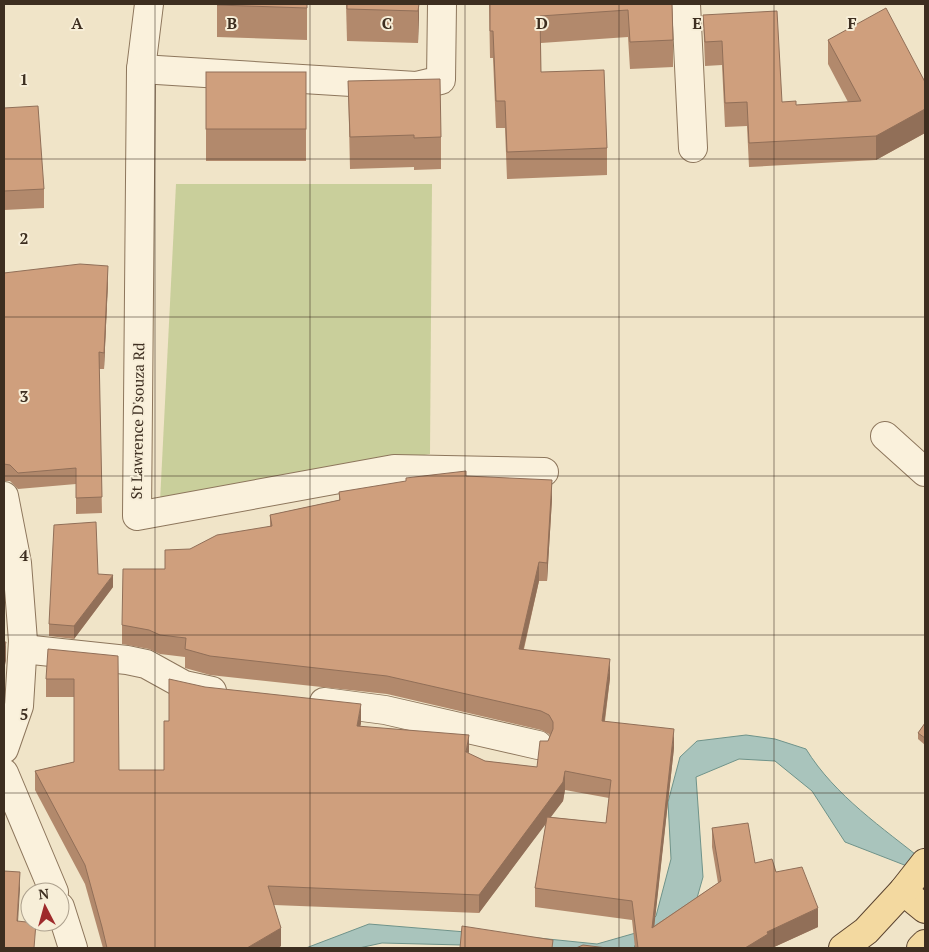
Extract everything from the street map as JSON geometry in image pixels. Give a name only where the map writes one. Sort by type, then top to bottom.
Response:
[{"type":"main road","points":[[843,948],[866,931],[906,888],[925,862]]},
{"type":"main road","points":[[906,888],[925,909]]},
{"type":"main road","points":[[921,948],[925,944]]},
{"type":"street","name":"St Lawrence D'souza Rd","points":[[149,4],[141,70],[137,516],[394,469],[544,472]]},
{"type":"street","points":[[141,70],[416,86],[441,80],[442,4]]},
{"type":"street","points":[[686,4],[693,148]]},
{"type":"street","points":[[885,436],[925,472]]},
{"type":"street","points":[[4,496],[17,563],[23,649],[19,706],[4,748]]},
{"type":"street","points":[[23,649],[127,660],[146,664],[184,685],[235,693]]},
{"type":"street","points":[[301,700],[385,710],[538,745]]},
{"type":"street","points":[[4,773],[50,882]]},
{"type":"street","points":[[68,932],[73,948]]},
{"type":"green space","points":[[176,184],[432,184],[430,454],[160,502]]},
{"type":"water","points":[[746,735],[775,739],[806,749],[831,782],[845,796],[925,862],[925,873],[845,842],[812,791],[775,761],[739,759],[696,777],[703,877],[693,912],[635,945],[634,948],[504,948],[382,943],[359,948],[306,948],[369,924],[597,944],[639,932],[656,916],[671,859],[668,802],[680,757],[697,741]]},
{"type":"building","points":[[307,4],[307,8],[217,5]]},
{"type":"building","points":[[347,4],[419,4],[418,11],[347,9]]},
{"type":"building","points":[[490,4],[672,4],[673,40],[630,42],[628,10],[540,16],[541,72],[604,70],[607,148],[507,152],[505,101],[496,101],[493,31],[490,31]]},
{"type":"building","points":[[886,8],[925,82],[925,109],[876,136],[749,143],[747,102],[725,103],[722,41],[705,42],[703,15],[777,11],[782,102],[796,101],[796,105],[861,101],[828,40]]},
{"type":"building","points":[[206,72],[306,72],[306,129],[206,129]]},
{"type":"building","points":[[440,79],[441,137],[414,138],[414,135],[350,137],[348,81]]},
{"type":"building","points":[[38,106],[44,189],[4,191],[4,108]]},
{"type":"building","points":[[80,264],[108,266],[104,353],[99,352],[102,497],[76,498],[76,468],[18,473],[10,465],[4,464],[4,273]]},
{"type":"building","points":[[466,471],[466,476],[552,480],[547,563],[539,562],[519,649],[610,659],[602,721],[674,729],[652,928],[721,881],[712,828],[748,823],[755,863],[772,859],[776,872],[802,867],[818,908],[767,932],[768,934],[745,948],[638,948],[632,901],[535,888],[547,817],[606,823],[611,780],[565,771],[563,782],[479,895],[268,886],[281,928],[247,948],[107,948],[85,865],[35,771],[74,762],[74,679],[46,679],[48,649],[118,656],[119,770],[164,770],[164,721],[169,721],[169,679],[205,687],[361,704],[357,726],[469,735],[466,752],[485,761],[537,767],[540,741],[548,741],[553,729],[553,722],[549,715],[541,711],[387,676],[210,656],[185,649],[186,638],[160,635],[149,630],[122,625],[123,569],[165,569],[165,550],[190,549],[217,535],[272,526],[270,515],[340,500],[339,492],[406,481],[406,478]]},
{"type":"building","points":[[96,522],[98,574],[113,575],[74,626],[49,624],[54,525]]},
{"type":"building","points":[[925,723],[925,738],[918,733]]},
{"type":"building","points":[[4,871],[20,872],[17,921],[20,921],[20,932],[35,932],[34,948],[4,948]]},
{"type":"building","points":[[462,926],[553,940],[552,948],[460,948]]},
{"type":"building","points":[[583,945],[607,948],[576,948]]}]
